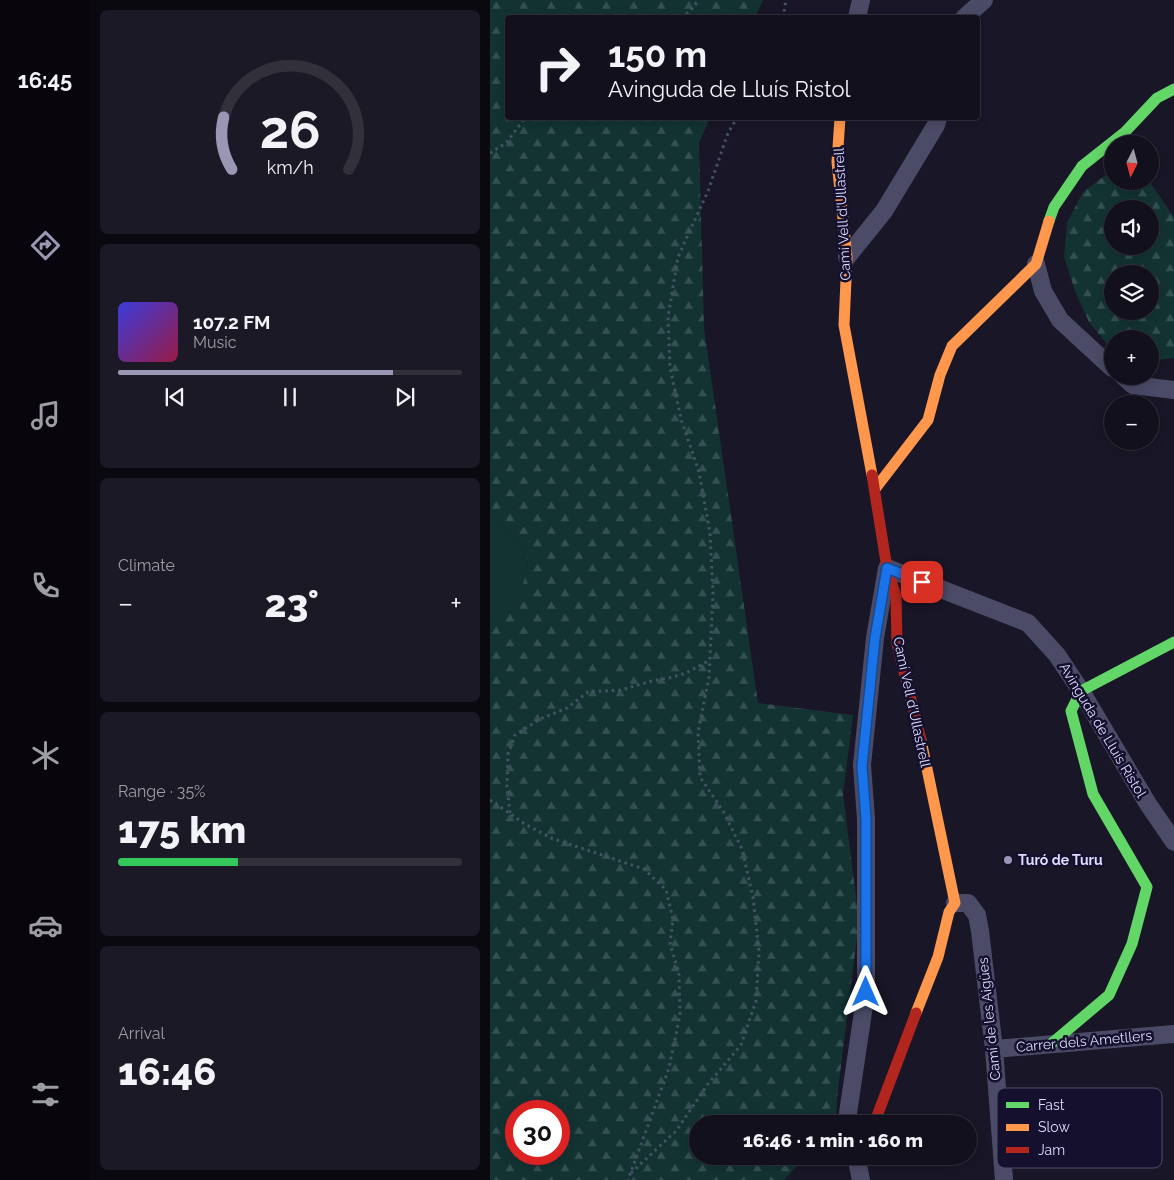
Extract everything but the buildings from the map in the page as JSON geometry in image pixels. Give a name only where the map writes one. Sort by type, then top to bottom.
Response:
[{"type":"street","points":[[857,15],[861,0]]},
{"type":"street","points":[[967,15],[984,0]]},
{"type":"street","points":[[875,489],[928,420],[940,375],[952,346],[1036,264],[1054,206],[1082,166],[1125,132],[1157,98],[1174,89]]},
{"type":"street","name":"Camí Vell d'Ullastrell","points":[[840,120],[837,162],[847,257],[844,325],[875,489],[887,568],[896,596],[897,644],[922,745],[955,903]]},
{"type":"street","points":[[847,257],[884,211],[936,126],[938,120]]},
{"type":"street","points":[[1036,264],[1042,292],[1060,320],[1104,361]]},
{"type":"street","points":[[1133,385],[1174,390]]},
{"type":"street","points":[[848,1115],[866,992],[866,819],[862,766],[875,638],[887,568]]},
{"type":"street","name":"Avinguda de Lluís Ristol","points":[[887,568],[1028,623],[1057,655],[1081,691],[1148,804],[1174,842]]},
{"type":"street","points":[[1051,1044],[1109,995],[1132,944],[1147,887],[1093,794],[1071,711],[1081,691],[1174,642]]},
{"type":"street","points":[[877,1115],[938,957],[949,912],[955,903]]},
{"type":"street","name":"Camí de les Aigües","points":[[955,903],[968,903],[976,915],[980,931],[997,1088]]},
{"type":"street","name":"Carrer dels Ametllers","points":[[994,1048],[1174,1034]]},
{"type":"path","points":[[685,15],[699,0]]},
{"type":"path","points":[[783,15],[786,0]]},
{"type":"path","points":[[490,153],[506,143],[524,120]]},
{"type":"path","points":[[631,1173],[676,1131],[708,1084],[740,1045],[756,1001],[758,943],[754,897],[742,849],[723,811],[700,777],[698,732],[710,660],[712,594],[710,533],[699,472],[680,419],[670,367],[668,317],[678,256],[708,191],[728,133],[736,120]]},
{"type":"path","points":[[510,814],[508,754],[515,735],[540,718],[567,708],[588,692],[621,690],[669,678],[686,673],[710,660]]},
{"type":"path","points":[[490,800],[551,838],[644,869],[666,890],[673,919],[670,944],[679,972],[680,1015],[668,1068],[628,1180]]},
{"type":"green space","points":[[490,0],[763,0],[756,15],[505,15],[505,120],[709,120],[699,143],[704,328],[758,703],[853,715],[843,794],[859,921],[836,1115],[689,1115],[689,1165],[798,1165],[784,1180],[490,1180],[490,620],[513,603],[523,585],[527,557],[521,547],[490,518]]},
{"type":"green space","points":[[1104,176],[1104,190],[1155,190],[1174,217],[1174,358],[1159,360],[1159,330],[1104,330],[1104,340],[1089,322],[1075,291],[1064,257],[1067,223],[1083,192]]},
{"type":"green space","points":[[490,518],[511,536],[525,552],[527,567],[518,599],[501,614],[490,620]]},
{"type":"traffic: fast","points":[[1049,221],[1054,207],[1082,166],[1125,132],[1157,98],[1174,89]]},
{"type":"traffic: fast","points":[[1051,1044],[1109,995],[1132,944],[1147,887],[1093,794],[1071,711],[1081,691],[1174,642]]},
{"type":"traffic: slow","points":[[840,120],[837,162],[847,257],[844,325],[872,475]]},
{"type":"traffic: slow","points":[[875,489],[928,420],[940,375],[952,346],[1036,264],[1049,221]]},
{"type":"traffic: slow","points":[[916,1013],[938,957],[949,912],[955,903],[921,740]]},
{"type":"traffic: jam","points":[[872,475],[887,568],[896,596],[897,644],[921,740]]},
{"type":"traffic: jam","points":[[877,1115],[916,1013]]},
{"type":"place","name":"Turó de Turu","points":[[1008,860]]},
{"type":"route","points":[[866,992],[866,819],[862,766],[875,638],[887,568],[922,582]]}]
